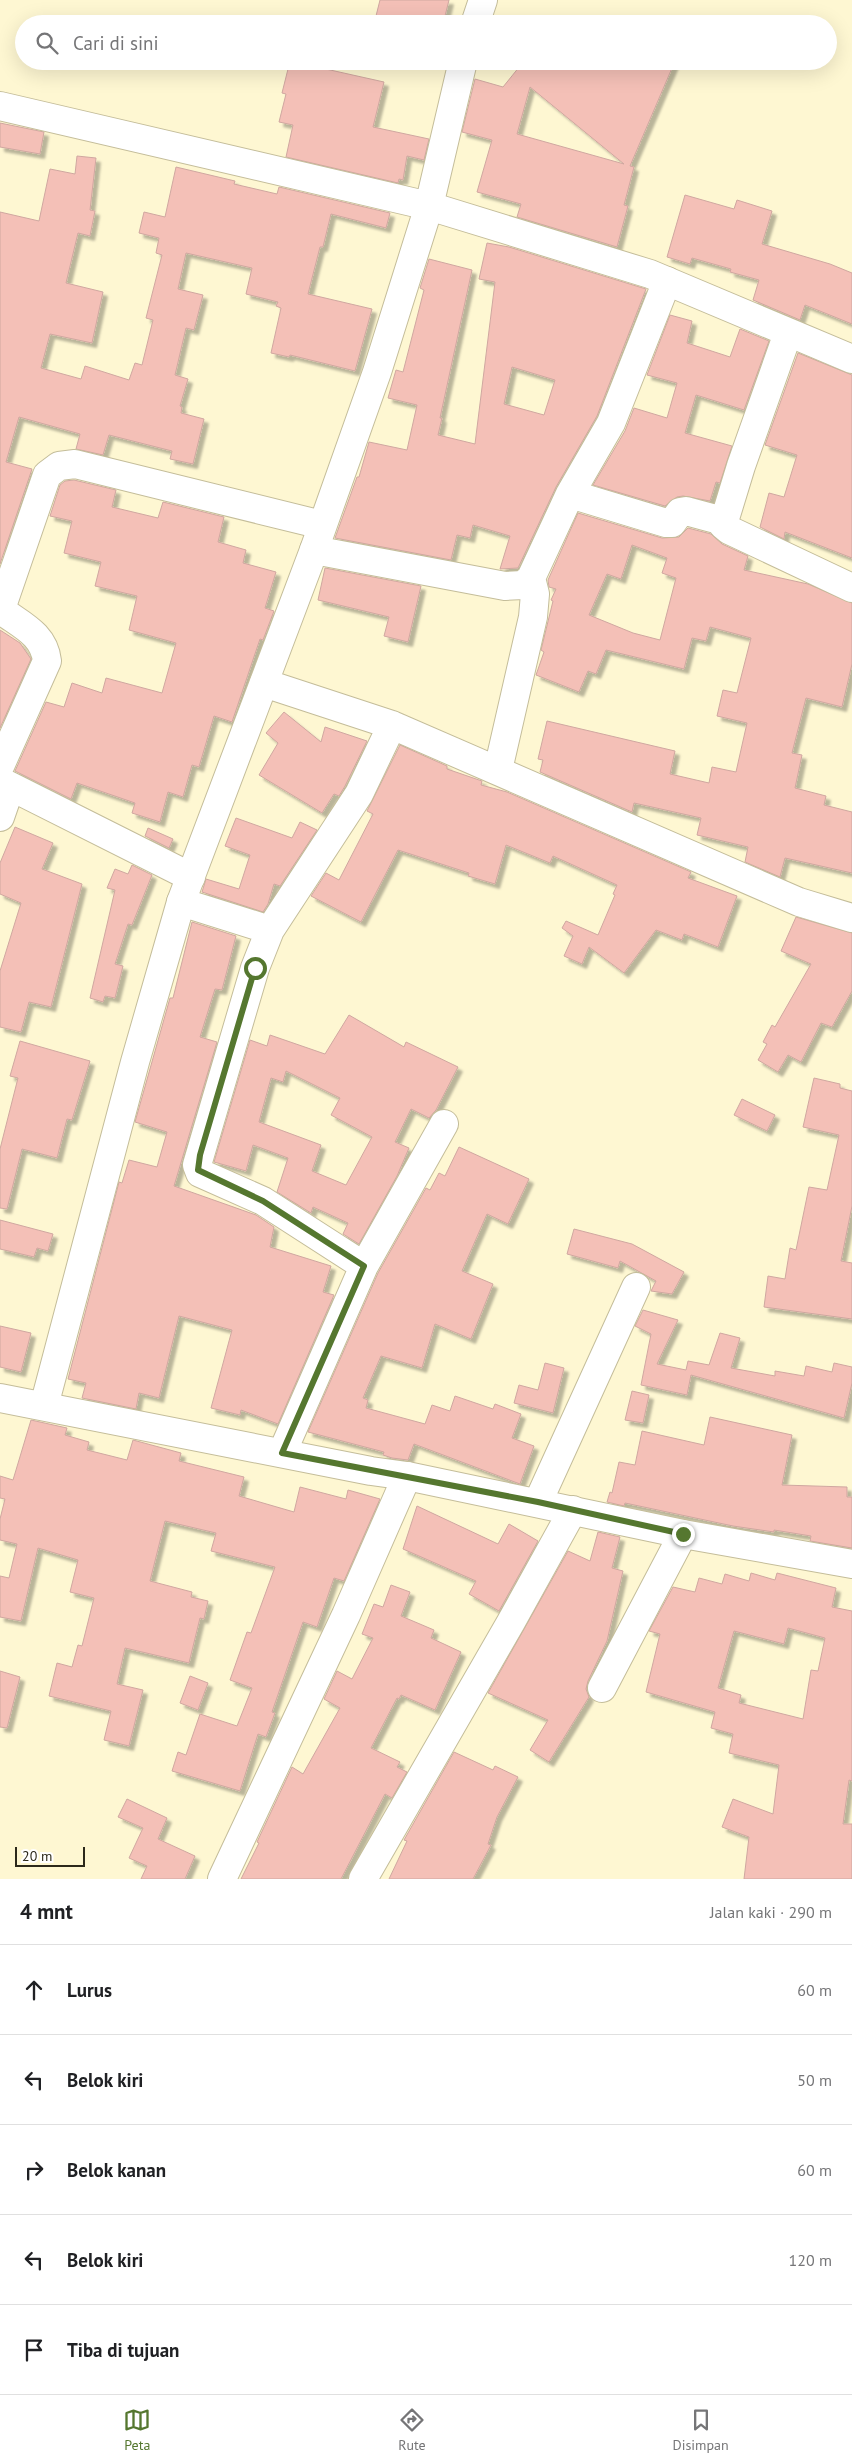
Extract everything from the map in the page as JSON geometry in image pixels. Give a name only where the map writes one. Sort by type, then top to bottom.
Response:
[{"type":"street","points":[[478,15],[483,0]]},
{"type":"street","points":[[44,1406],[135,1062],[181,902],[318,537],[377,372],[429,206],[461,70]]},
{"type":"street","points":[[1,110],[429,206],[668,281],[852,359]]},
{"type":"street","points":[[0,817],[3,778],[47,661],[46,648],[39,638],[0,611],[10,552],[47,474],[51,470],[66,464],[85,466],[318,537],[505,586],[523,585],[531,578],[570,494],[611,423],[668,281]]},
{"type":"street","points":[[788,333],[723,521],[723,526],[852,588]]},
{"type":"street","points":[[570,494],[666,523],[672,523],[680,512],[686,511],[723,521]]},
{"type":"street","points":[[498,770],[533,617],[535,594],[531,578]]},
{"type":"street","points":[[264,683],[392,725],[799,902],[852,918]]},
{"type":"street","points":[[364,1266],[263,1201],[198,1170],[200,1155],[255,968],[270,930],[359,794],[392,725]]},
{"type":"street","points":[[3,778],[191,877]]},
{"type":"street","points":[[181,902],[270,930]]},
{"type":"street","points":[[282,1453],[364,1266],[444,1124]]},
{"type":"street","points":[[538,1502],[636,1287]]},
{"type":"street","points":[[0,1398],[408,1476],[683,1534],[852,1564]]},
{"type":"street","points":[[222,1879],[346,1615],[408,1476]]},
{"type":"street","points":[[363,1879],[511,1622],[573,1510]]},
{"type":"street","points":[[602,1688],[683,1534]]},
{"type":"building","points":[[380,0],[449,0],[445,15],[376,15]]},
{"type":"building","points":[[288,70],[330,70],[384,82],[373,127],[429,139],[424,160],[407,156],[403,180],[399,179],[398,183],[286,157],[293,125],[279,122],[286,94],[282,93]]},
{"type":"building","points":[[517,70],[671,70],[630,166],[634,167],[624,205],[628,206],[617,247],[517,217],[521,204],[477,192],[492,140],[462,132],[475,79],[503,87]],"holes":[[[530,87],[624,164],[517,134]]]},
{"type":"building","points":[[0,123],[44,132],[40,154],[0,147]]},
{"type":"building","points":[[77,156],[96,158],[90,210],[95,211],[90,236],[78,233],[66,283],[103,292],[92,343],[50,334],[41,368],[81,379],[85,366],[129,380],[135,363],[142,365],[153,320],[146,318],[162,255],[156,253],[159,238],[139,233],[144,212],[165,217],[176,167],[235,181],[234,184],[277,194],[279,187],[390,213],[386,228],[331,214],[308,294],[372,309],[355,371],[290,355],[289,357],[271,353],[281,308],[276,306],[278,302],[246,294],[252,268],[186,253],[178,289],[203,295],[194,330],[186,328],[175,375],[188,379],[180,406],[182,407],[181,413],[204,419],[193,464],[170,459],[172,451],[109,435],[103,455],[76,449],[80,434],[19,417],[6,462],[32,469],[0,564],[0,212],[39,221],[50,169],[75,174]]},
{"type":"building","points":[[685,195],[734,209],[737,200],[772,211],[762,244],[830,264],[852,273],[852,324],[805,305],[800,320],[753,300],[759,280],[730,272],[731,269],[692,258],[690,264],[667,257]]},
{"type":"building","points":[[487,243],[509,247],[646,289],[597,416],[556,487],[518,568],[500,569],[510,536],[473,525],[470,538],[457,535],[451,560],[335,538],[357,477],[359,477],[369,442],[407,450],[417,405],[388,398],[396,370],[403,372],[424,290],[420,288],[429,259],[472,270],[438,435],[475,444],[495,282],[479,279]],"holes":[[[512,367],[555,380],[544,415],[504,404]]]},
{"type":"building","points":[[670,315],[692,321],[687,343],[730,357],[740,329],[769,341],[744,410],[696,395],[685,433],[732,446],[720,483],[716,482],[710,501],[683,496],[677,497],[665,506],[593,485],[625,431],[634,408],[667,418],[677,383],[647,375]]},
{"type":"building","points":[[798,353],[852,375],[852,558],[785,532],[784,539],[760,527],[769,493],[784,497],[797,455],[765,445]]},
{"type":"building","points":[[74,480],[116,490],[112,507],[158,518],[163,502],[224,517],[218,542],[246,550],[243,563],[276,572],[265,608],[274,611],[263,640],[260,639],[232,722],[214,716],[199,767],[192,765],[183,797],[168,792],[160,822],[132,813],[135,803],[77,783],[71,799],[15,771],[46,702],[64,707],[72,683],[102,693],[106,678],[162,693],[176,643],[129,630],[137,596],[95,586],[101,562],[64,553],[72,521],[50,516],[60,485],[65,481]]},
{"type":"building","points":[[578,513],[662,538],[679,537],[688,528],[711,534],[722,544],[748,556],[744,570],[808,584],[852,603],[852,664],[842,707],[806,698],[792,753],[802,755],[795,788],[826,796],[824,805],[852,812],[852,873],[785,858],[780,877],[745,862],[748,847],[697,835],[701,818],[634,803],[632,812],[540,772],[543,760],[538,759],[547,721],[675,751],[670,774],[709,783],[712,767],[736,772],[747,723],[717,716],[723,690],[737,693],[751,638],[710,627],[706,641],[692,638],[684,669],[606,650],[596,674],[588,671],[579,692],[536,675],[544,652],[541,650],[553,601],[551,600],[556,589],[549,587],[548,580]],"holes":[[[632,545],[667,558],[662,573],[676,578],[660,640],[633,633],[589,615],[607,574],[621,579]]]},
{"type":"building","points":[[325,568],[421,586],[408,642],[384,636],[389,617],[318,600]]},
{"type":"building","points":[[0,630],[20,643],[31,659],[0,728]]},
{"type":"building","points":[[284,712],[321,742],[325,727],[367,741],[339,796],[334,794],[322,813],[259,775],[278,743],[266,733]]},
{"type":"building","points":[[400,745],[447,766],[447,769],[482,781],[481,785],[507,792],[691,872],[688,878],[737,896],[718,947],[684,934],[682,940],[656,930],[624,973],[589,947],[582,964],[564,956],[573,936],[562,928],[566,921],[598,935],[615,895],[613,894],[617,885],[553,856],[550,863],[506,845],[495,884],[468,876],[469,873],[398,850],[361,922],[311,896],[326,873],[339,880],[373,814],[367,811]]},
{"type":"building","points":[[236,818],[292,838],[300,822],[317,830],[280,886],[274,884],[268,904],[263,912],[202,892],[206,879],[239,889],[250,855],[225,846]]},
{"type":"building","points":[[15,827],[53,843],[42,869],[82,884],[51,1007],[29,1002],[21,1032],[0,1027],[0,971],[21,903],[0,894],[0,863]]},
{"type":"building","points":[[148,828],[173,839],[169,848],[145,836]]},
{"type":"building","points":[[132,865],[152,875],[132,925],[128,924],[115,964],[123,966],[115,998],[105,996],[103,1002],[90,998],[115,890],[107,888],[115,869],[128,874]]},
{"type":"building","points":[[796,917],[852,933],[852,991],[832,1027],[821,1023],[801,1062],[788,1055],[778,1072],[758,1060],[767,1044],[763,1042],[772,1025],[775,1027],[811,964],[781,951]]},
{"type":"building","points":[[192,922],[236,936],[222,990],[215,989],[200,1037],[217,1042],[174,1186],[256,1215],[274,1227],[270,1247],[331,1266],[323,1292],[334,1295],[278,1424],[241,1410],[240,1415],[211,1408],[232,1330],[179,1316],[159,1398],[139,1393],[136,1409],[82,1398],[86,1383],[68,1379],[119,1182],[122,1183],[129,1160],[157,1167],[167,1132],[135,1122],[170,998],[173,998]]},
{"type":"building","points":[[349,1015],[404,1047],[406,1042],[458,1067],[436,1110],[429,1118],[411,1109],[395,1142],[409,1148],[397,1176],[359,1244],[343,1234],[348,1223],[313,1207],[311,1213],[277,1192],[288,1158],[253,1145],[246,1171],[214,1162],[250,1040],[267,1046],[270,1035],[325,1054]],"holes":[[[286,1071],[340,1098],[331,1115],[372,1137],[346,1185],[312,1171],[321,1145],[259,1122],[271,1078],[283,1082]]]},
{"type":"building","points":[[20,1041],[90,1061],[72,1120],[67,1119],[57,1158],[22,1149],[7,1209],[0,1208],[0,1149],[18,1078],[10,1076]]},
{"type":"building","points":[[814,1078],[840,1084],[840,1088],[852,1091],[852,1206],[841,1261],[852,1263],[852,1319],[764,1307],[768,1276],[785,1279],[790,1248],[796,1250],[809,1187],[827,1190],[839,1135],[803,1127]]},
{"type":"building","points":[[742,1099],[775,1115],[767,1131],[734,1115]]},
{"type":"building","points":[[459,1147],[529,1179],[508,1224],[487,1214],[462,1271],[493,1284],[471,1339],[435,1324],[422,1368],[381,1356],[363,1398],[368,1400],[366,1408],[425,1424],[432,1405],[450,1411],[455,1396],[493,1409],[495,1404],[521,1414],[512,1438],[534,1446],[520,1484],[414,1444],[408,1460],[392,1458],[383,1455],[384,1452],[308,1432],[378,1273],[426,1188],[430,1190],[439,1173],[445,1176]]},
{"type":"building","points":[[0,1220],[53,1234],[48,1251],[37,1248],[34,1257],[0,1249]]},
{"type":"building","points":[[574,1229],[632,1244],[684,1272],[672,1294],[651,1291],[656,1281],[620,1261],[618,1268],[567,1254]]},
{"type":"building","points":[[643,1310],[678,1320],[657,1364],[686,1370],[688,1361],[709,1365],[720,1333],[740,1338],[731,1368],[775,1376],[775,1371],[804,1376],[806,1366],[832,1372],[834,1363],[852,1367],[852,1383],[844,1418],[691,1375],[687,1395],[641,1385],[651,1334],[635,1326]]},
{"type":"building","points":[[0,1326],[31,1333],[21,1372],[0,1367]]},
{"type":"building","points":[[545,1363],[564,1368],[553,1413],[514,1403],[519,1385],[538,1390]]},
{"type":"building","points":[[632,1391],[649,1395],[643,1423],[625,1420]]},
{"type":"building","points":[[710,1417],[792,1435],[782,1485],[847,1487],[847,1497],[852,1497],[852,1548],[810,1541],[811,1536],[733,1526],[625,1503],[624,1506],[607,1502],[610,1492],[612,1493],[619,1462],[635,1465],[642,1431],[704,1445]]},
{"type":"building","points":[[31,1420],[67,1428],[65,1435],[89,1442],[87,1450],[127,1460],[133,1440],[181,1453],[179,1461],[244,1477],[239,1496],[294,1512],[300,1487],[346,1499],[348,1490],[380,1499],[344,1581],[334,1578],[317,1627],[303,1622],[272,1712],[275,1713],[266,1737],[258,1734],[240,1791],[172,1771],[178,1752],[186,1755],[200,1714],[237,1726],[252,1688],[230,1680],[247,1632],[251,1633],[275,1567],[211,1551],[216,1533],[165,1521],[150,1581],[192,1592],[191,1597],[208,1601],[204,1619],[200,1618],[189,1663],[125,1648],[117,1684],[143,1690],[129,1746],[104,1740],[111,1711],[49,1696],[57,1663],[72,1667],[78,1645],[82,1646],[94,1598],[70,1592],[78,1560],[38,1548],[21,1621],[0,1617],[0,1576],[9,1578],[17,1544],[0,1540],[0,1519],[5,1499],[0,1498],[0,1476],[13,1480]]},
{"type":"building","points":[[417,1506],[498,1544],[509,1524],[538,1541],[499,1611],[469,1594],[476,1581],[403,1549]]},
{"type":"building","points":[[598,1532],[620,1537],[612,1568],[623,1571],[607,1641],[588,1681],[586,1689],[589,1697],[549,1762],[530,1750],[548,1720],[488,1693],[568,1551],[590,1561]]},
{"type":"building","points":[[751,1573],[775,1580],[777,1573],[836,1588],[832,1607],[852,1611],[852,1781],[849,1780],[843,1824],[852,1824],[852,1879],[744,1879],[749,1837],[722,1827],[733,1799],[773,1814],[779,1765],[729,1753],[733,1734],[711,1728],[715,1712],[646,1692],[660,1634],[649,1631],[673,1587],[695,1592],[699,1578],[722,1584],[725,1574],[749,1581]],"holes":[[[788,1628],[825,1638],[818,1671],[811,1670],[803,1719],[739,1703],[741,1695],[718,1688],[734,1631],[784,1644]]]},
{"type":"building","points":[[391,1585],[410,1592],[401,1616],[434,1630],[431,1638],[461,1652],[435,1710],[401,1695],[399,1699],[397,1698],[371,1748],[400,1762],[397,1767],[407,1772],[392,1798],[385,1794],[341,1879],[241,1879],[292,1767],[303,1774],[340,1708],[324,1699],[337,1671],[352,1679],[373,1638],[362,1634],[374,1604],[383,1607]]},
{"type":"building","points":[[0,1671],[20,1677],[7,1728],[0,1727]]},
{"type":"building","points":[[190,1676],[208,1683],[198,1710],[180,1703]]},
{"type":"building","points":[[454,1752],[493,1770],[495,1766],[518,1777],[497,1817],[488,1844],[491,1845],[473,1879],[389,1879],[407,1841],[404,1840]]},
{"type":"building","points":[[127,1799],[167,1818],[158,1839],[195,1856],[185,1879],[141,1879],[147,1866],[129,1858],[143,1828],[118,1817]]},
{"type":"route","points":[[255,968],[197,1165],[198,1170],[200,1173],[263,1201],[364,1266],[282,1453],[538,1502],[683,1534]]}]
